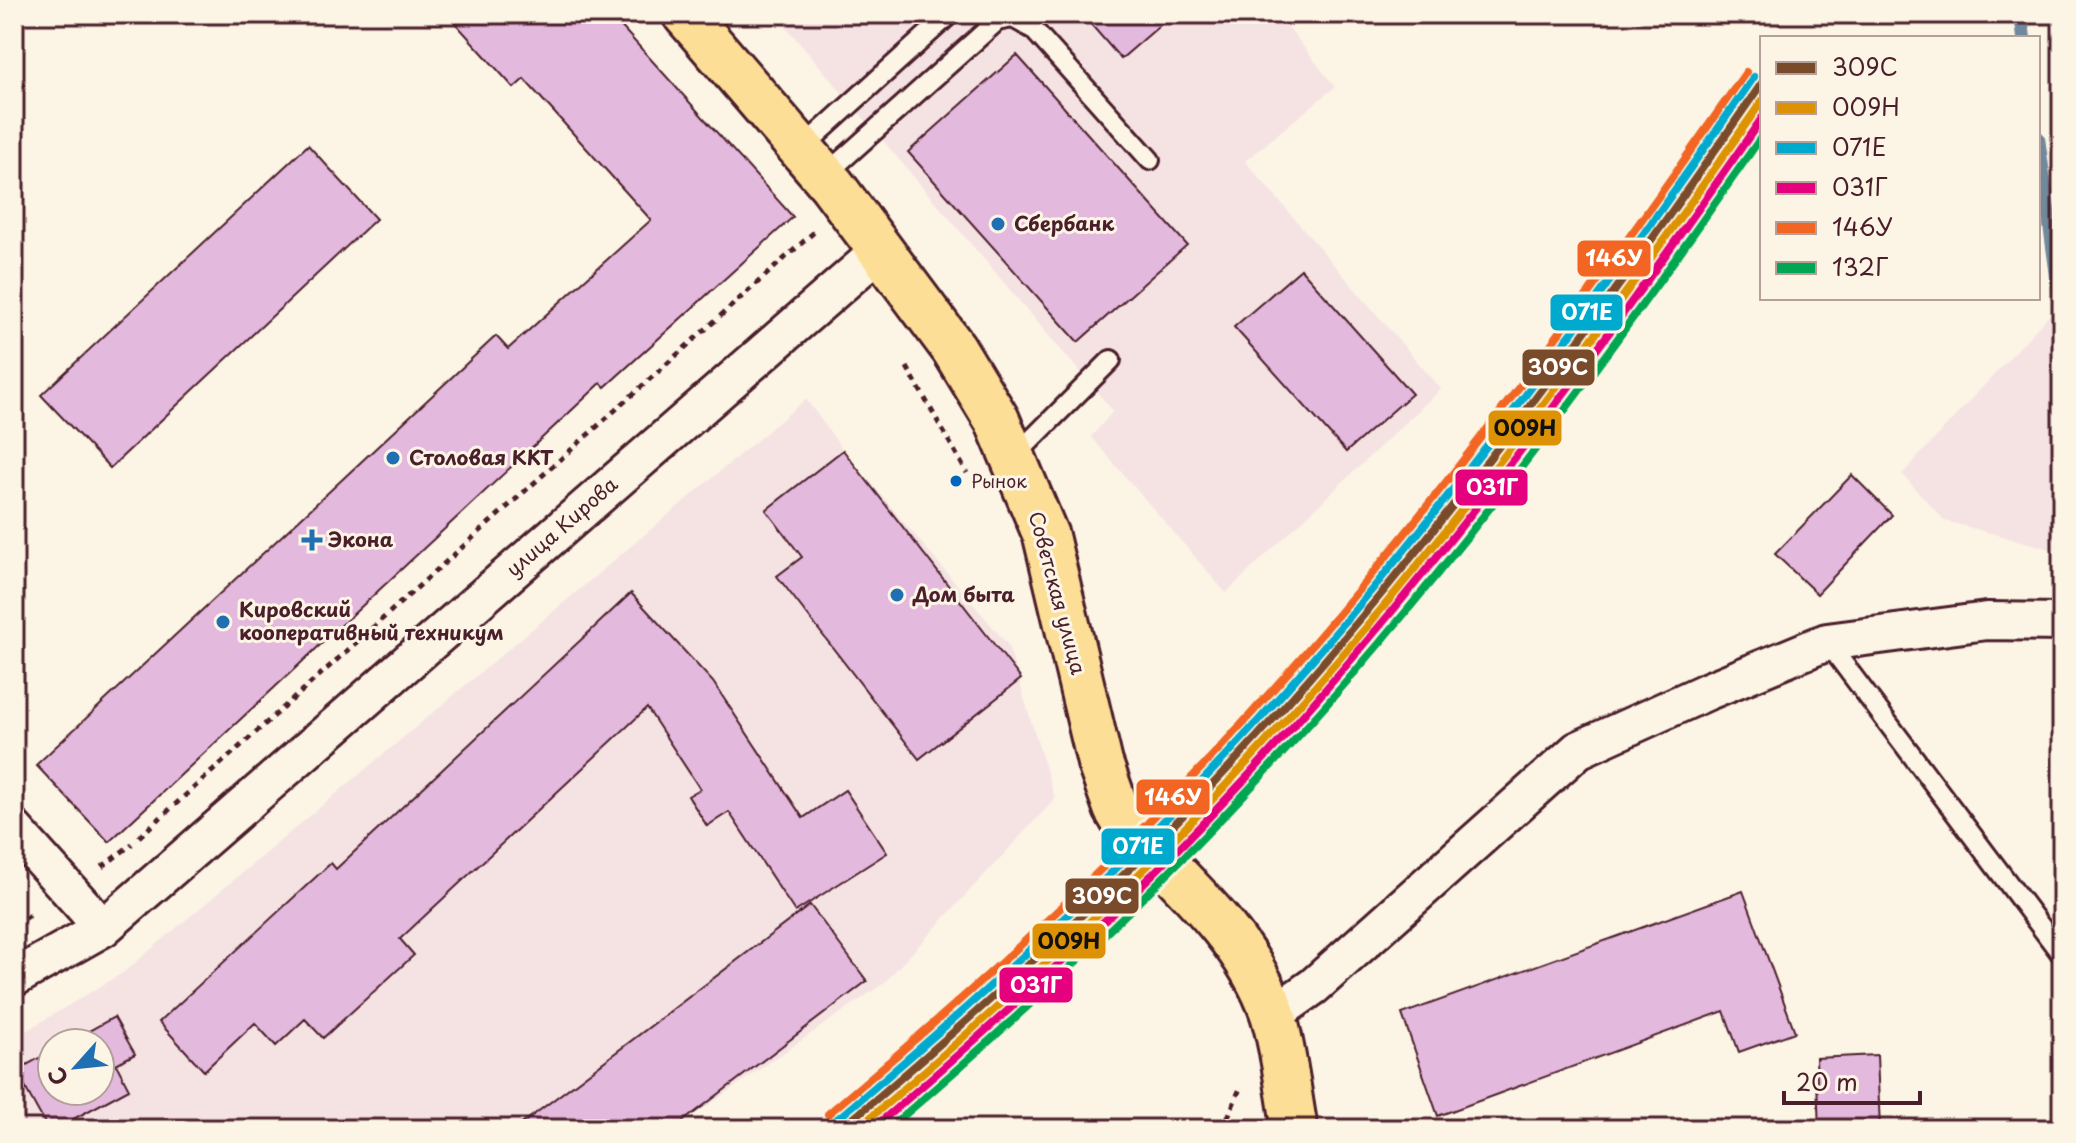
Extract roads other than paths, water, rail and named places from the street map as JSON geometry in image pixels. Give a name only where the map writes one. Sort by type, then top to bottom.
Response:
[{"type":"main road","name":"Советская улица","points":[[685,14],[812,163],[867,262],[954,349],[997,420],[1046,536],[1100,763],[1116,808],[1126,825],[1227,934],[1256,977],[1273,1015],[1295,1129]]},
{"type":"street","name":"улица Кирова","points":[[14,978],[103,928],[867,262]]},
{"type":"street","points":[[1273,1015],[1314,986],[1578,750],[1827,642],[1987,621],[2062,622]]},
{"type":"street","points":[[14,829],[103,928]]},
{"type":"lane","points":[[812,163],[950,14]]},
{"type":"lane","points":[[812,163],[997,21],[1013,18],[1033,29],[1150,160]]},
{"type":"lane","points":[[1014,457],[1111,360]]},
{"type":"lane","points":[[1827,642],[2062,955]]},
{"type":"waterway","points":[[2021,14],[2024,36]]},
{"type":"waterway","points":[[2040,152],[2062,312]]},
{"type":"place","name":"Сбербанк","points":[[998,224]]},
{"type":"place","name":"Столовая ККТ","points":[[393,458]]},
{"type":"place","name":"Рынок","points":[[956,481]]},
{"type":"place","name":"Экона","points":[[312,540]]},
{"type":"place","name":"Дом быта","points":[[897,595]]},
{"type":"place","name":"Кировский кооперативный техникум","points":[[223,622]]}]
